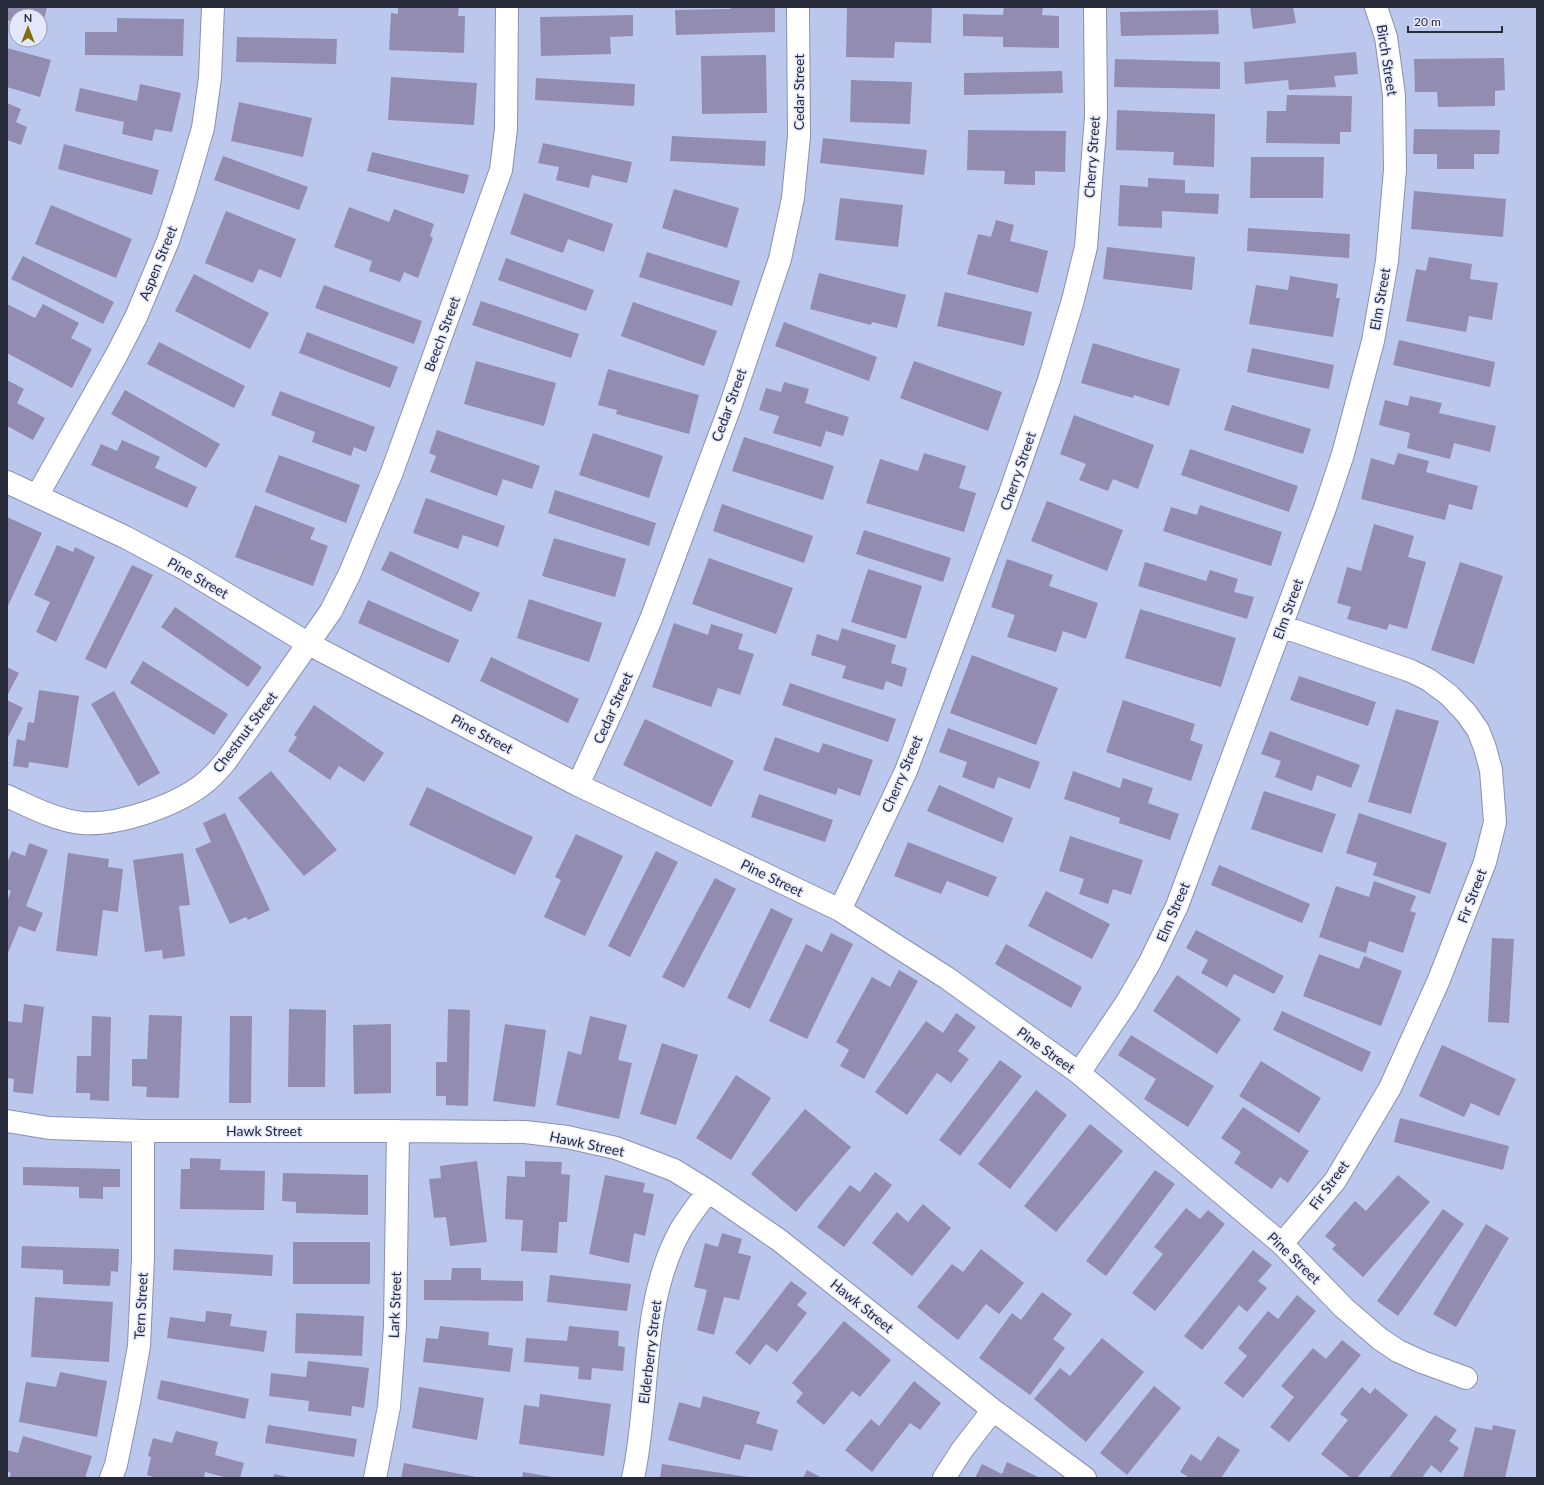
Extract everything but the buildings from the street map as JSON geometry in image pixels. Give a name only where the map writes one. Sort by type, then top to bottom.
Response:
[{"type":"street","name":"Aspen Street","points":[[38,496],[126,337],[168,242],[203,128],[210,78],[212,7]]},
{"type":"street","name":"Beech Street","points":[[309,644],[331,611],[392,472],[500,170],[506,129],[507,7]]},
{"type":"street","name":"Cedar Street","points":[[578,785],[616,702],[651,619],[730,407],[780,259],[793,198],[799,136],[798,7]]},
{"type":"street","name":"Cherry Street","points":[[840,910],[906,771],[1011,490],[1049,380],[1073,300],[1086,247],[1094,131],[1095,7]]},
{"type":"street","name":"Birch Street","points":[[1376,7],[1386,37],[1394,95],[1394,113]]},
{"type":"street","name":"Elm Street","points":[[1079,1073],[1127,1002],[1146,969],[1177,906],[1325,508],[1343,454],[1373,341],[1387,261],[1395,170],[1394,113]]},
{"type":"street","name":"Pine Street","points":[[7,482],[125,537],[185,569],[309,644],[578,785],[840,910],[947,978],[1079,1073],[1282,1244],[1344,1308],[1380,1339],[1410,1357],[1466,1378]]},
{"type":"street","name":"Fir Street","points":[[1281,626],[1411,671],[1429,680],[1449,694],[1466,713],[1478,730],[1485,748],[1491,770],[1495,822],[1485,862],[1441,975],[1390,1088],[1335,1181],[1282,1244]]},
{"type":"street","name":"Chestnut Street","points":[[7,796],[45,814],[81,822],[98,822],[136,816],[154,810],[191,792],[207,781],[226,761],[309,644]]},
{"type":"street","name":"Hawk Street","points":[[7,1121],[49,1128],[143,1131],[525,1132],[567,1137],[616,1148],[674,1170],[708,1191],[779,1240],[992,1410],[1085,1478]]},
{"type":"street","name":"Tern Street","points":[[111,1478],[116,1465],[129,1402],[138,1346],[143,1258],[143,1131]]},
{"type":"street","name":"Lark Street","points":[[375,1478],[389,1407],[395,1326],[398,1131]]},
{"type":"street","name":"Elderberry Street","points":[[633,1478],[639,1450],[651,1327],[657,1295],[665,1267],[680,1231],[708,1191]]},
{"type":"street","points":[[944,1478],[962,1450],[992,1410]]}]
